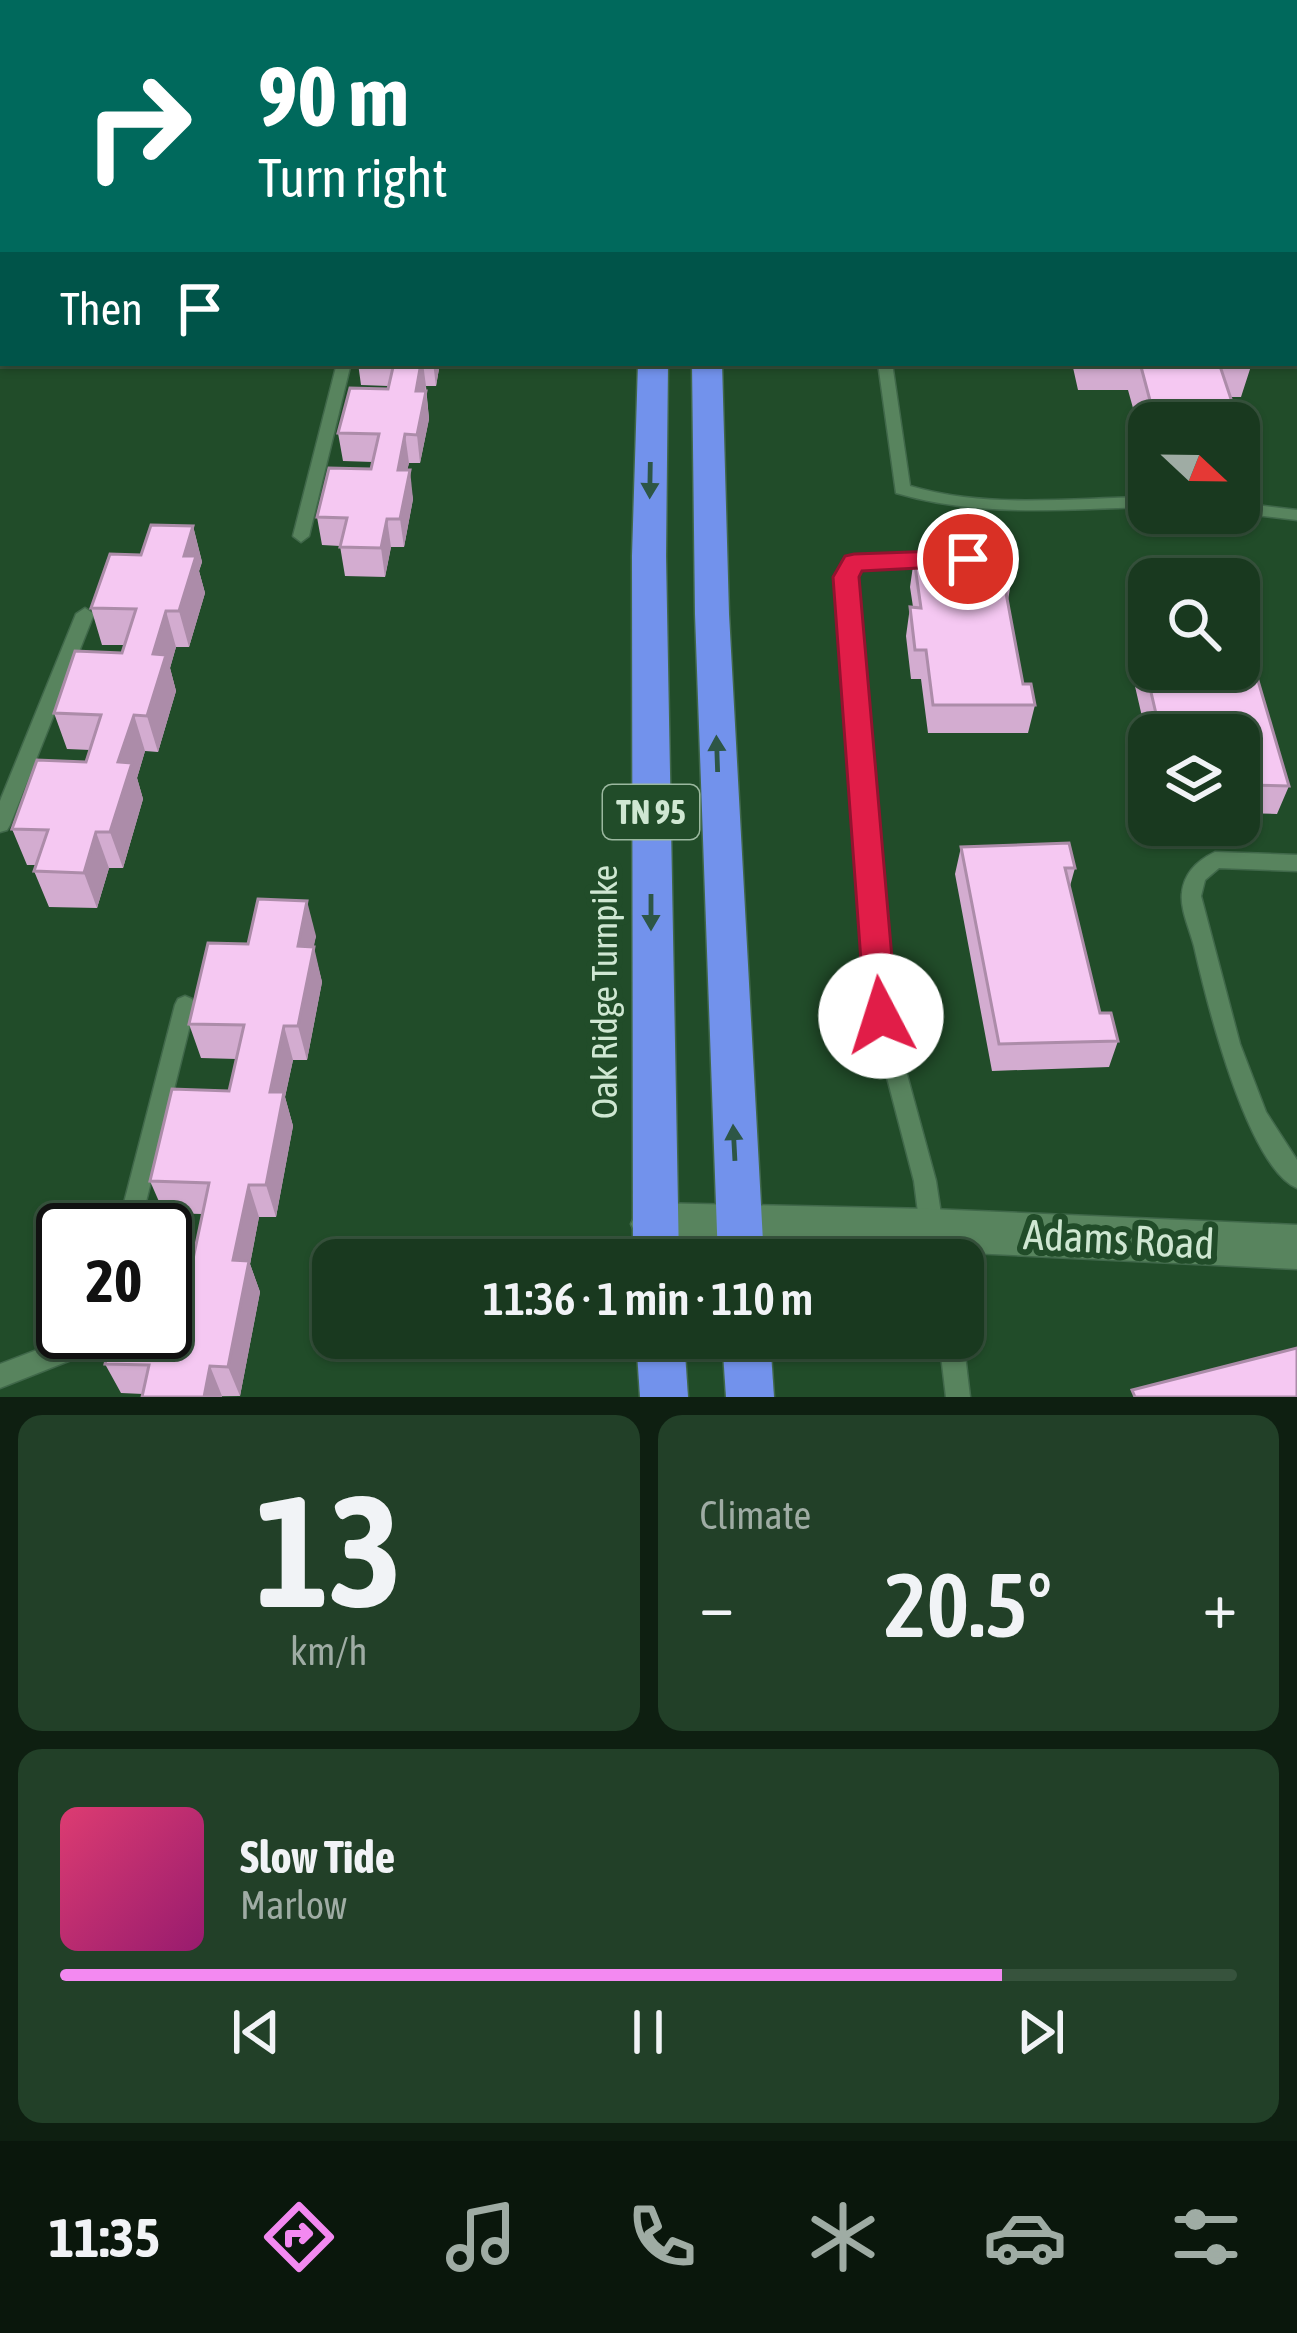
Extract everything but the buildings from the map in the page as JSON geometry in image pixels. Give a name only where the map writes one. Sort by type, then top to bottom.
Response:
[{"type":"highway","name":"Oak Ridge Turnpike","points":[[653,366],[649,556],[655,1239]]},
{"type":"highway","points":[[707,366],[712,614],[740,1239]]},
{"type":"highway","points":[[661,1359],[664,1397]]},
{"type":"highway","points":[[747,1359],[750,1397]]},
{"type":"street","name":"Adams Road","points":[[984,1245],[1297,1247]]},
{"type":"lane","points":[[301,536],[343,366]]},
{"type":"lane","points":[[885,366],[902,489],[929,499],[980,503],[1128,502]]},
{"type":"lane","points":[[1260,511],[1297,515]]},
{"type":"lane","points":[[932,1239],[925,1181],[881,1016],[846,577],[854,562],[968,559]]},
{"type":"lane","points":[[0,825],[85,614]]},
{"type":"lane","points":[[1297,862],[1215,860],[1196,876],[1191,896],[1252,1108],[1277,1156],[1297,1178]]},
{"type":"lane","points":[[135,1203],[185,1004]]},
{"type":"lane","points":[[0,1376],[44,1359]]},
{"type":"lane","points":[[953,1359],[958,1397]]},
{"type":"route","points":[[881,1016],[846,577],[854,562],[968,559]]}]
